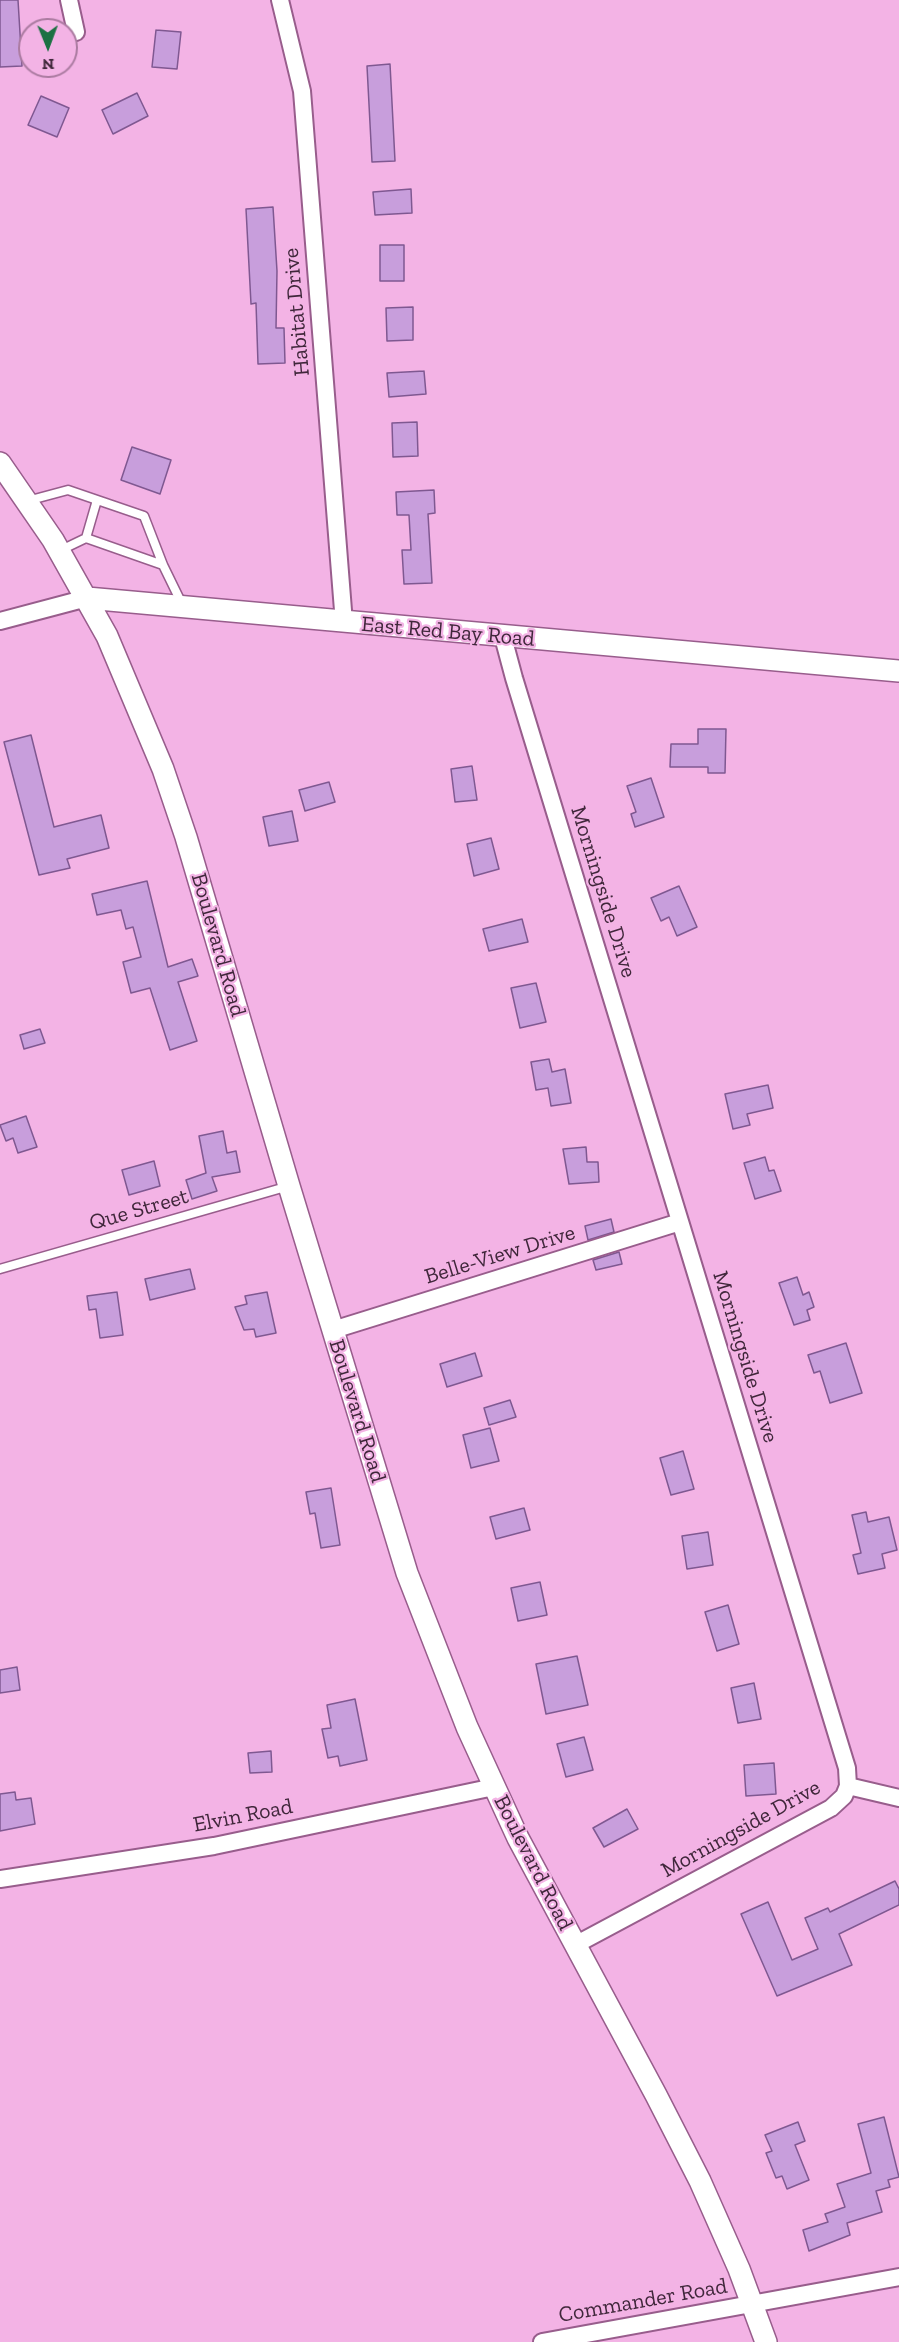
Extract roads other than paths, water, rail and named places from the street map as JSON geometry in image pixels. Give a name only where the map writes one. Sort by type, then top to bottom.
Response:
[{"type":"street","points":[[69,0],[73,18]]},
{"type":"street","name":"Habitat Drive","points":[[280,0],[302,91],[344,623]]},
{"type":"street","name":"Boulevard Road","points":[[0,463],[14,490],[59,551],[107,636],[167,781],[186,837],[407,1573],[463,1717],[518,1838],[700,2181],[739,2269],[766,2342]]},
{"type":"street","name":"East Red Bay Road","points":[[0,621],[87,598],[344,623],[899,671]]},
{"type":"street","name":"Morningside Drive","points":[[503,637],[847,1768],[848,1786],[844,1796],[831,1808],[807,1822],[575,1945]]},
{"type":"street","name":"Belle-View Drive","points":[[333,1330],[680,1222]]},
{"type":"street","name":"Elvin Road","points":[[0,1879],[214,1846],[494,1786]]},
{"type":"street","points":[[848,1786],[899,1798]]},
{"type":"street","name":"Commander Road","points":[[542,2342],[899,2277]]},
{"type":"lane","points":[[14,490],[68,490],[144,516],[163,565],[184,607]]},
{"type":"lane","points":[[86,538],[97,500]]},
{"type":"lane","points":[[59,551],[86,538],[163,565]]},
{"type":"lane","name":"Que Street","points":[[0,1269],[289,1186]]}]
